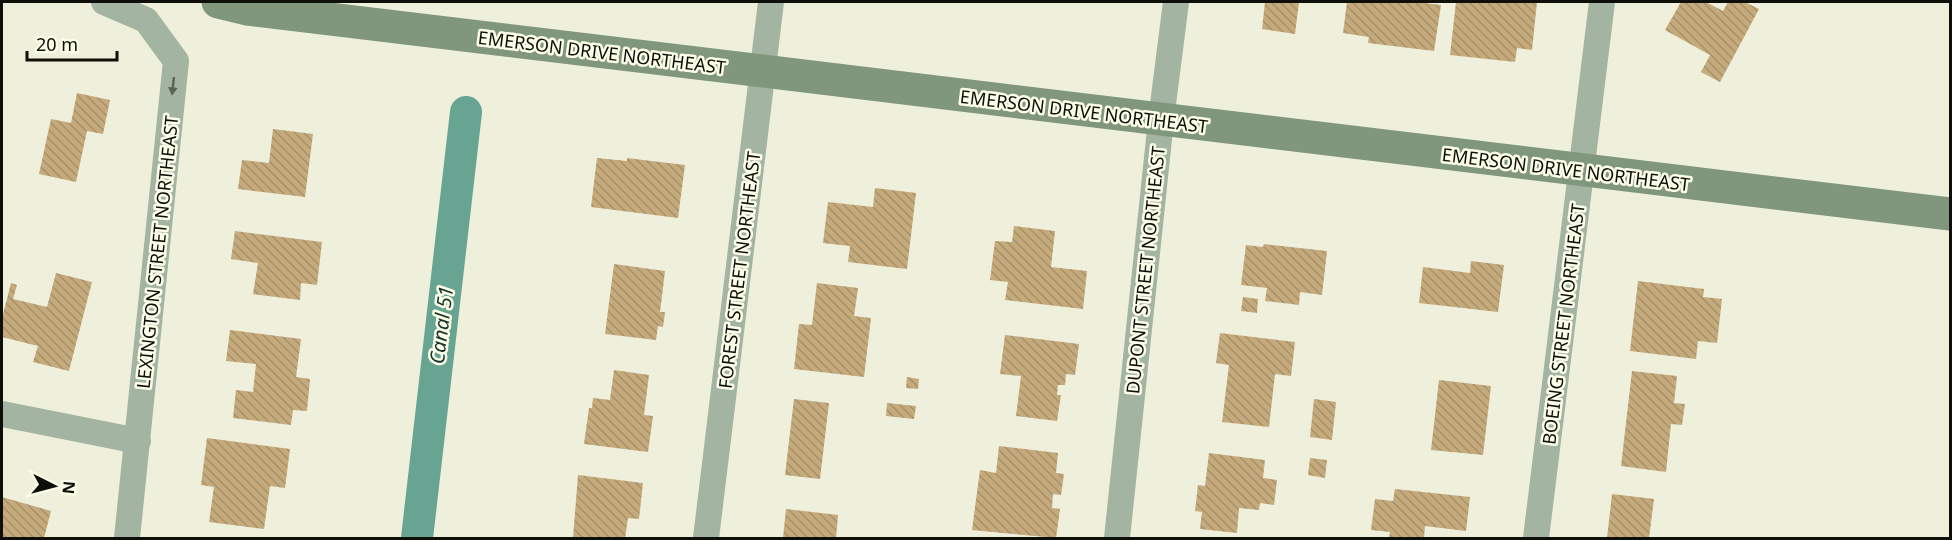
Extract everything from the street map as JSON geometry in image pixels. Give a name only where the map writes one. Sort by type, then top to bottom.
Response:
[{"type":"street","name":"LEXINGTON STREET NORTHEAST","points":[[104,2],[146,20],[176,61],[127,538]]},
{"type":"street","name":"EMERSON DRIVE NORTHEAST","points":[[218,2],[247,9],[1950,214]]},
{"type":"street","name":"FOREST STREET NORTHEAST","points":[[706,538],[771,2]]},
{"type":"street","name":"DUPONT STREET NORTHEAST","points":[[1117,538],[1161,120],[1176,2]]},
{"type":"street","name":"BOEING STREET NORTHEAST","points":[[1536,538],[1602,2]]},
{"type":"street","points":[[2,414],[138,441]]},
{"type":"building","points":[[1265,2],[1299,2],[1295,34],[1262,29]]},
{"type":"building","points":[[1347,2],[1417,2],[1441,5],[1434,51],[1368,43],[1369,37],[1343,33]]},
{"type":"building","points":[[1456,2],[1537,2],[1532,50],[1517,48],[1515,62],[1450,55]]},
{"type":"building","points":[[1681,2],[1706,2],[1723,11],[1728,2],[1745,2],[1759,9],[1720,82],[1701,72],[1710,55],[1665,30]]},
{"type":"building","points":[[77,93],[110,100],[103,134],[87,131],[76,182],[39,174],[51,119],[71,123]]},
{"type":"building","points":[[273,129],[313,134],[305,197],[238,189],[242,160],[269,163]]},
{"type":"building","points":[[597,158],[627,161],[627,158],[685,165],[678,218],[591,207]]},
{"type":"building","points":[[875,188],[916,193],[907,269],[848,262],[850,246],[823,243],[828,202],[873,207]]},
{"type":"building","points":[[1014,226],[1055,231],[1051,267],[1087,271],[1083,309],[1005,300],[1008,282],[990,280],[995,241],[1012,242]]},
{"type":"building","points":[[235,231],[322,242],[317,285],[301,283],[300,300],[253,294],[258,263],[231,259]]},
{"type":"building","points":[[1264,244],[1327,251],[1322,295],[1300,292],[1299,305],[1265,301],[1267,288],[1241,285],[1246,245],[1263,247]]},
{"type":"building","points":[[1471,261],[1504,265],[1498,312],[1419,303],[1423,267],[1470,273]]},
{"type":"building","points":[[614,264],[665,271],[660,312],[665,312],[663,327],[658,326],[656,340],[605,334]]},
{"type":"building","points":[[56,273],[92,282],[69,371],[33,362],[38,346],[2,337],[2,318],[11,283],[17,285],[13,299],[47,307]]},
{"type":"building","points":[[1638,281],[1704,289],[1703,297],[1722,299],[1717,343],[1698,341],[1696,359],[1630,351]]},
{"type":"building","points":[[817,283],[858,288],[854,316],[871,318],[864,377],[794,369],[799,324],[812,325]]},
{"type":"building","points":[[1243,297],[1258,299],[1257,313],[1241,311]]},
{"type":"building","points":[[230,330],[301,339],[296,377],[310,379],[307,411],[293,410],[291,425],[233,418],[236,390],[253,392],[256,364],[226,361]]},
{"type":"building","points":[[1220,333],[1295,342],[1291,376],[1275,374],[1269,427],[1222,422],[1229,365],[1216,363]]},
{"type":"building","points":[[1005,335],[1079,344],[1075,375],[1066,374],[1065,385],[1058,385],[1057,395],[1061,395],[1057,421],[1016,416],[1021,376],[1000,374]]},
{"type":"building","points":[[614,370],[649,375],[644,415],[653,416],[648,452],[584,444],[589,408],[592,408],[593,398],[610,400]]},
{"type":"building","points":[[1632,371],[1677,376],[1674,403],[1685,404],[1682,425],[1671,424],[1666,472],[1621,466]]},
{"type":"building","points":[[907,377],[919,379],[918,389],[906,388]]},
{"type":"building","points":[[1439,380],[1491,386],[1483,455],[1431,450]]},
{"type":"building","points":[[794,399],[829,403],[820,479],[785,475]]},
{"type":"building","points":[[1314,399],[1336,402],[1332,440],[1310,437]]},
{"type":"building","points":[[887,403],[916,406],[914,419],[886,416]]},
{"type":"building","points":[[207,438],[290,449],[285,488],[270,486],[264,529],[209,522],[214,487],[201,485]]},
{"type":"building","points":[[999,446],[1058,453],[1056,473],[1064,474],[1061,495],[1053,494],[1052,508],[1060,509],[1056,538],[972,530],[980,470],[996,473]]},
{"type":"building","points":[[1209,453],[1265,460],[1263,478],[1277,480],[1274,505],[1260,503],[1259,510],[1239,508],[1237,533],[1200,529],[1202,512],[1195,511],[1198,485],[1205,486]]},
{"type":"building","points":[[1310,458],[1327,460],[1325,478],[1308,475]]},
{"type":"building","points":[[578,475],[643,483],[639,519],[628,518],[625,538],[573,538]]},
{"type":"building","points":[[1395,489],[1470,497],[1466,531],[1425,526],[1424,538],[1389,538],[1390,532],[1371,530],[1375,499],[1393,501]]},
{"type":"building","points":[[1612,494],[1654,499],[1649,538],[1607,538]]},
{"type":"building","points":[[2,497],[51,511],[44,538],[2,538]]},
{"type":"building","points":[[786,509],[838,515],[836,538],[783,538]]},
{"type":"waterway","name":"Canal 51","points":[[417,538],[466,112]]}]
